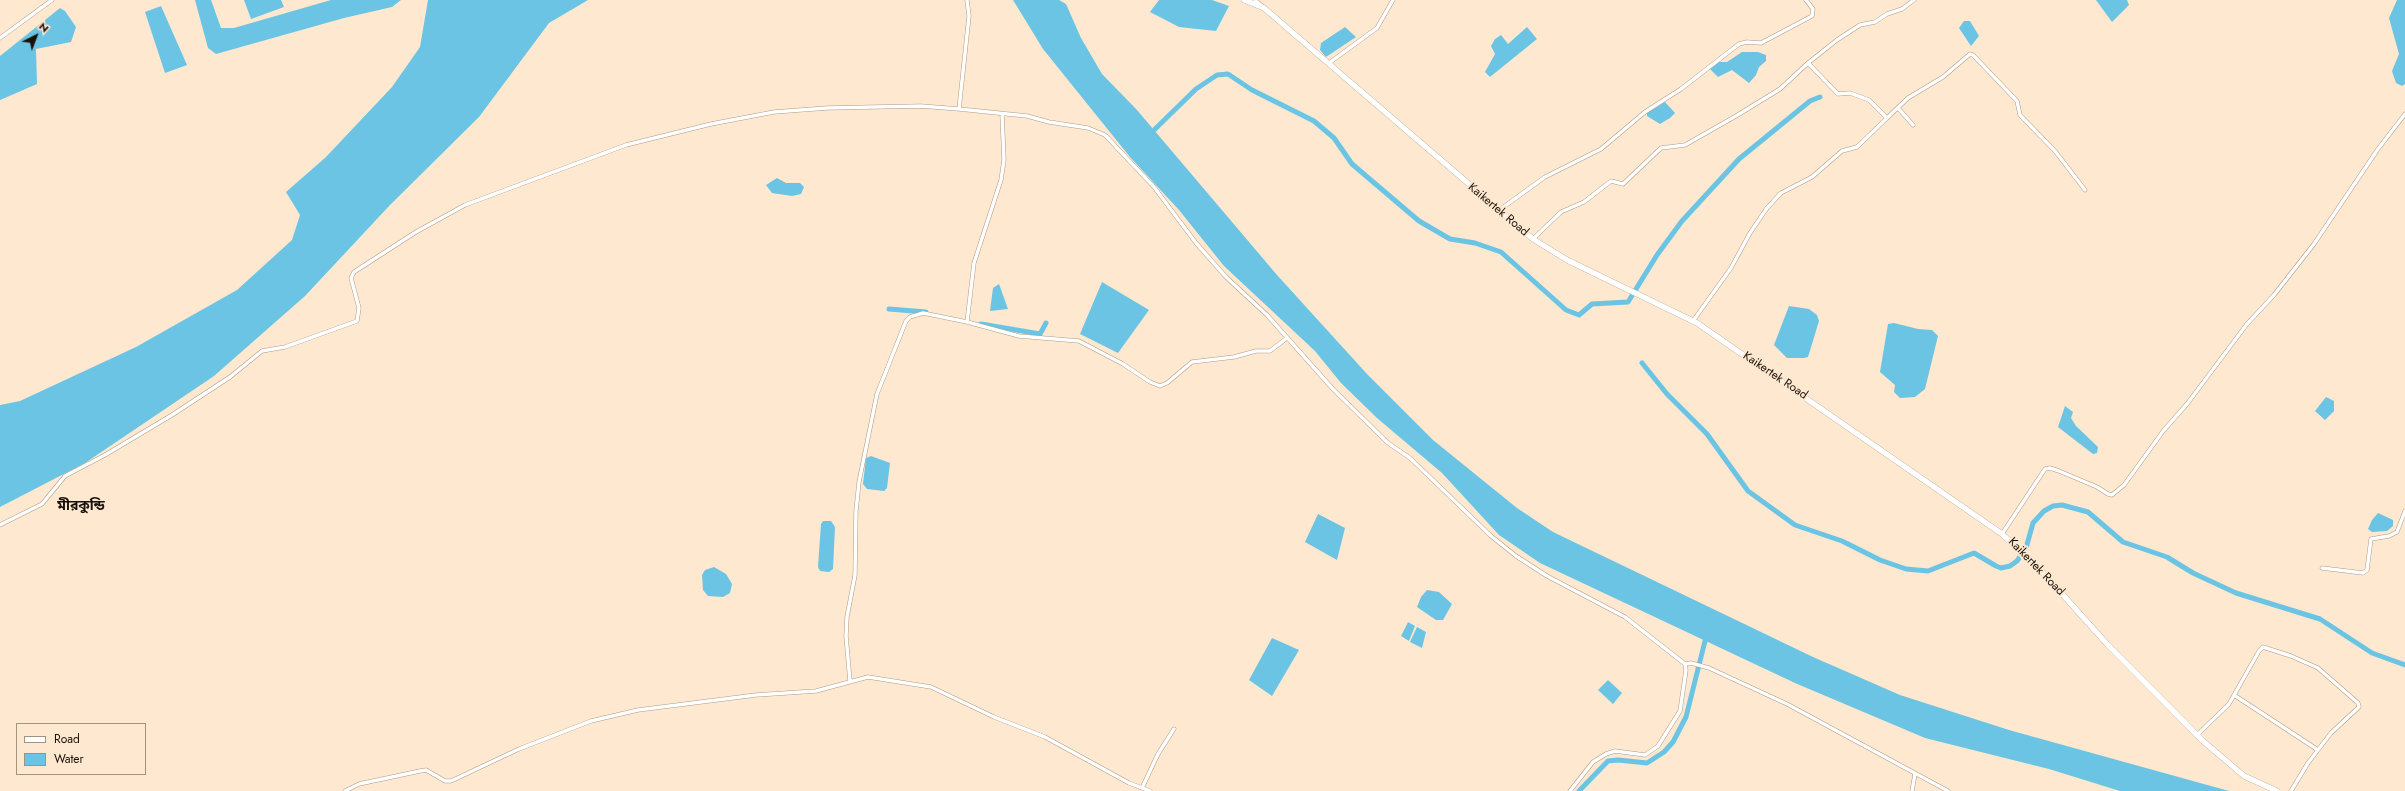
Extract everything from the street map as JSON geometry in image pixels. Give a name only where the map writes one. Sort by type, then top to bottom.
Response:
[{"type":"main road","name":"Kaikertek Road","points":[[1244,0],[1264,8],[1498,211],[1533,239],[1567,260],[1629,289],[1693,322],[2009,539],[2037,566],[2106,644],[2197,735],[2244,776],[2277,791]]},
{"type":"street","points":[[0,38],[52,0]]},
{"type":"street","points":[[959,109],[969,16],[967,0]]},
{"type":"street","points":[[1255,0],[1264,8]]},
{"type":"street","points":[[1329,63],[1377,28],[1393,0]]},
{"type":"street","points":[[1498,211],[1544,177],[1601,148],[1645,112],[1681,89],[1739,44],[1747,42],[1761,43],[1812,16],[1813,9],[1806,0]]},
{"type":"street","points":[[1533,239],[1561,212],[1584,202],[1611,181],[1623,184],[1661,148],[1684,145],[1736,116],[1780,89],[1826,47],[1860,25],[1875,22],[1887,14],[1902,9],[1914,0]]},
{"type":"street","points":[[1693,322],[1732,268],[1750,233],[1781,193],[1812,177],[1842,150],[1857,147],[1917,92],[1943,77],[1970,54],[1973,55],[2017,101],[2020,115],[2055,151],[2085,190]]},
{"type":"street","points":[[1808,63],[1838,94],[1850,93],[1869,100],[1887,118]]},
{"type":"street","points":[[0,525],[42,504],[65,476],[105,455],[172,415],[230,377],[262,351],[285,347],[357,322],[359,308],[351,278],[354,272],[416,232],[465,205],[626,145],[711,124],[774,112],[826,108],[921,106],[1027,116],[1049,122],[1088,128],[1105,135],[1154,187],[1196,243],[1226,277],[1267,315],[1332,388],[1388,443],[1410,458],[1498,542],[1547,576],[1625,617],[1685,664],[1686,670],[1680,711],[1658,746],[1645,755],[1615,751],[1606,754],[1593,762],[1570,791]]},
{"type":"street","points":[[1898,108],[1912,124]]},
{"type":"street","points":[[967,321],[974,263],[1001,180],[1004,160],[1002,114]]},
{"type":"street","points":[[2002,534],[2045,469],[2050,468],[2059,471],[2112,495],[2124,485],[2164,430],[2187,404],[2229,347],[2274,295],[2314,244],[2378,149],[2405,114]]},
{"type":"street","points":[[850,681],[846,636],[847,617],[855,576],[856,511],[859,482],[877,394],[906,321],[910,317],[923,313],[967,321],[1019,336],[1079,341],[1124,364],[1150,382],[1160,386],[1167,383],[1192,362],[1234,357],[1256,351],[1270,350],[1287,338]]},
{"type":"street","points":[[2322,568],[2363,573],[2367,570],[2371,539],[2389,536],[2397,532],[2405,511]]},
{"type":"street","points":[[2197,735],[2229,704],[2259,651],[2263,647],[2291,656],[2318,668],[2359,705],[2357,710],[2331,733],[2291,791]]},
{"type":"street","points":[[1685,664],[1691,663],[1709,668],[1787,704],[1948,791]]},
{"type":"street","points":[[345,791],[359,784],[426,770],[445,781],[451,781],[519,749],[591,721],[638,710],[756,695],[816,691],[868,677],[930,687],[994,717],[1045,737],[1129,783],[1150,791]]},
{"type":"street","points":[[2234,696],[2318,750]]},
{"type":"street","points":[[1142,788],[1158,754],[1174,729]]},
{"type":"street","points":[[1912,791],[1915,774]]},
{"type":"water","points":[[195,0],[211,0],[221,28],[234,28],[331,0],[401,0],[392,7],[344,18],[216,54],[208,48]]},
{"type":"water","points":[[244,0],[281,0],[284,7],[251,19]]},
{"type":"water","points":[[428,0],[588,0],[549,23],[479,117],[390,205],[305,296],[214,376],[85,463],[0,507],[0,405],[20,401],[136,347],[237,290],[292,240],[300,215],[286,192],[326,157],[392,87],[420,47]]},
{"type":"water","points":[[1013,0],[1059,0],[1066,4],[1081,38],[1102,74],[1137,110],[1277,275],[1367,374],[1433,440],[1517,508],[1553,532],[1813,657],[1900,695],[2009,730],[2229,791],[2120,791],[2049,769],[1925,738],[1795,683],[1540,563],[1499,535],[1442,473],[1377,418],[1341,383],[1315,351],[1224,266],[1179,210],[1130,157],[1043,49]]},
{"type":"water","points":[[1159,0],[1212,0],[1229,6],[1216,31],[1179,27],[1150,12]]},
{"type":"water","points":[[2096,0],[2127,0],[2129,5],[2112,22]]},
{"type":"water","points":[[2397,0],[2405,0],[2405,84],[2402,86],[2396,83],[2392,71],[2399,54],[2389,18]]},
{"type":"water","points":[[161,6],[187,65],[165,73],[145,12]]},
{"type":"water","points":[[60,8],[65,11],[76,27],[71,42],[36,49],[37,84],[0,100],[0,56]]},
{"type":"water","points":[[1964,21],[1970,21],[1979,36],[1971,46],[1959,28]]},
{"type":"water","points":[[1345,27],[1356,37],[1326,57],[1320,50],[1321,43]]},
{"type":"water","points":[[1527,27],[1537,39],[1490,77],[1485,72],[1495,54],[1491,46],[1495,39],[1501,35],[1508,44]]},
{"type":"water","points":[[1742,52],[1758,52],[1766,55],[1766,61],[1759,67],[1756,75],[1749,83],[1732,70],[1718,77],[1710,69],[1719,62],[1727,62]]},
{"type":"water","points":[[1665,102],[1675,113],[1670,118],[1660,124],[1647,116],[1647,113]]},
{"type":"water","points":[[777,178],[786,183],[800,183],[804,187],[801,194],[792,196],[772,193],[766,185]]},
{"type":"water","points":[[1102,282],[1149,310],[1118,353],[1080,334]]},
{"type":"water","points":[[999,284],[1008,309],[990,311],[993,288]]},
{"type":"water","points":[[1789,306],[1809,309],[1817,315],[1819,321],[1808,357],[1787,358],[1774,345]]},
{"type":"water","points":[[1894,323],[1918,329],[1932,330],[1938,336],[1925,389],[1915,397],[1900,398],[1894,392],[1895,385],[1880,372],[1888,324]]},
{"type":"water","points":[[2326,397],[2334,401],[2334,411],[2325,420],[2315,411]]},
{"type":"water","points":[[2065,406],[2073,412],[2071,418],[2076,426],[2098,447],[2097,453],[2093,454],[2058,427]]},
{"type":"water","points":[[871,456],[890,463],[887,488],[884,491],[867,489],[863,484],[866,458]]},
{"type":"water","points":[[2378,513],[2393,520],[2393,526],[2387,531],[2372,532],[2368,529],[2372,520]]},
{"type":"water","points":[[1318,514],[1345,528],[1337,560],[1305,542]]},
{"type":"water","points":[[823,521],[831,521],[835,527],[833,569],[829,572],[820,571],[818,567],[821,524]]},
{"type":"water","points":[[714,567],[726,574],[732,584],[730,593],[723,597],[708,596],[703,590],[702,575],[705,570]]},
{"type":"water","points":[[1427,590],[1439,592],[1452,604],[1443,620],[1436,620],[1417,607],[1421,597]]},
{"type":"water","points":[[1408,622],[1415,626],[1409,641],[1401,636]]},
{"type":"water","points":[[1417,627],[1426,632],[1422,648],[1410,642]]},
{"type":"water","points":[[1272,638],[1299,650],[1272,696],[1249,680]]},
{"type":"water","points":[[1608,680],[1622,693],[1613,704],[1598,690]]},
{"type":"waterway","points":[[1150,134],[1196,89],[1217,75],[1228,74],[1252,90],[1314,121],[1334,138],[1352,164],[1419,221],[1450,239],[1475,243],[1501,252],[1566,310],[1579,315],[1592,304],[1628,302],[1657,255],[1682,221],[1739,159],[1810,101],[1820,97]]},
{"type":"waterway","points":[[889,309],[926,312]]},
{"type":"waterway","points":[[981,324],[1040,334],[1046,323]]},
{"type":"waterway","points":[[1642,363],[1667,394],[1707,434],[1748,491],[1795,525],[1842,541],[1880,560],[1906,569],[1928,571],[1974,553],[2001,568],[2010,566],[2017,561],[2026,548],[2033,523],[2044,511],[2053,506],[2062,505],[2088,512],[2123,542],[2167,557],[2193,573],[2236,593],[2320,619],[2372,653],[2405,665]]},
{"type":"waterway","points":[[1579,791],[1608,761],[1618,760],[1647,763],[1664,752],[1673,742],[1686,717],[1707,633]]},
{"type":"district","name":"মীরকুন্ডি","points":[[81,507]]}]
